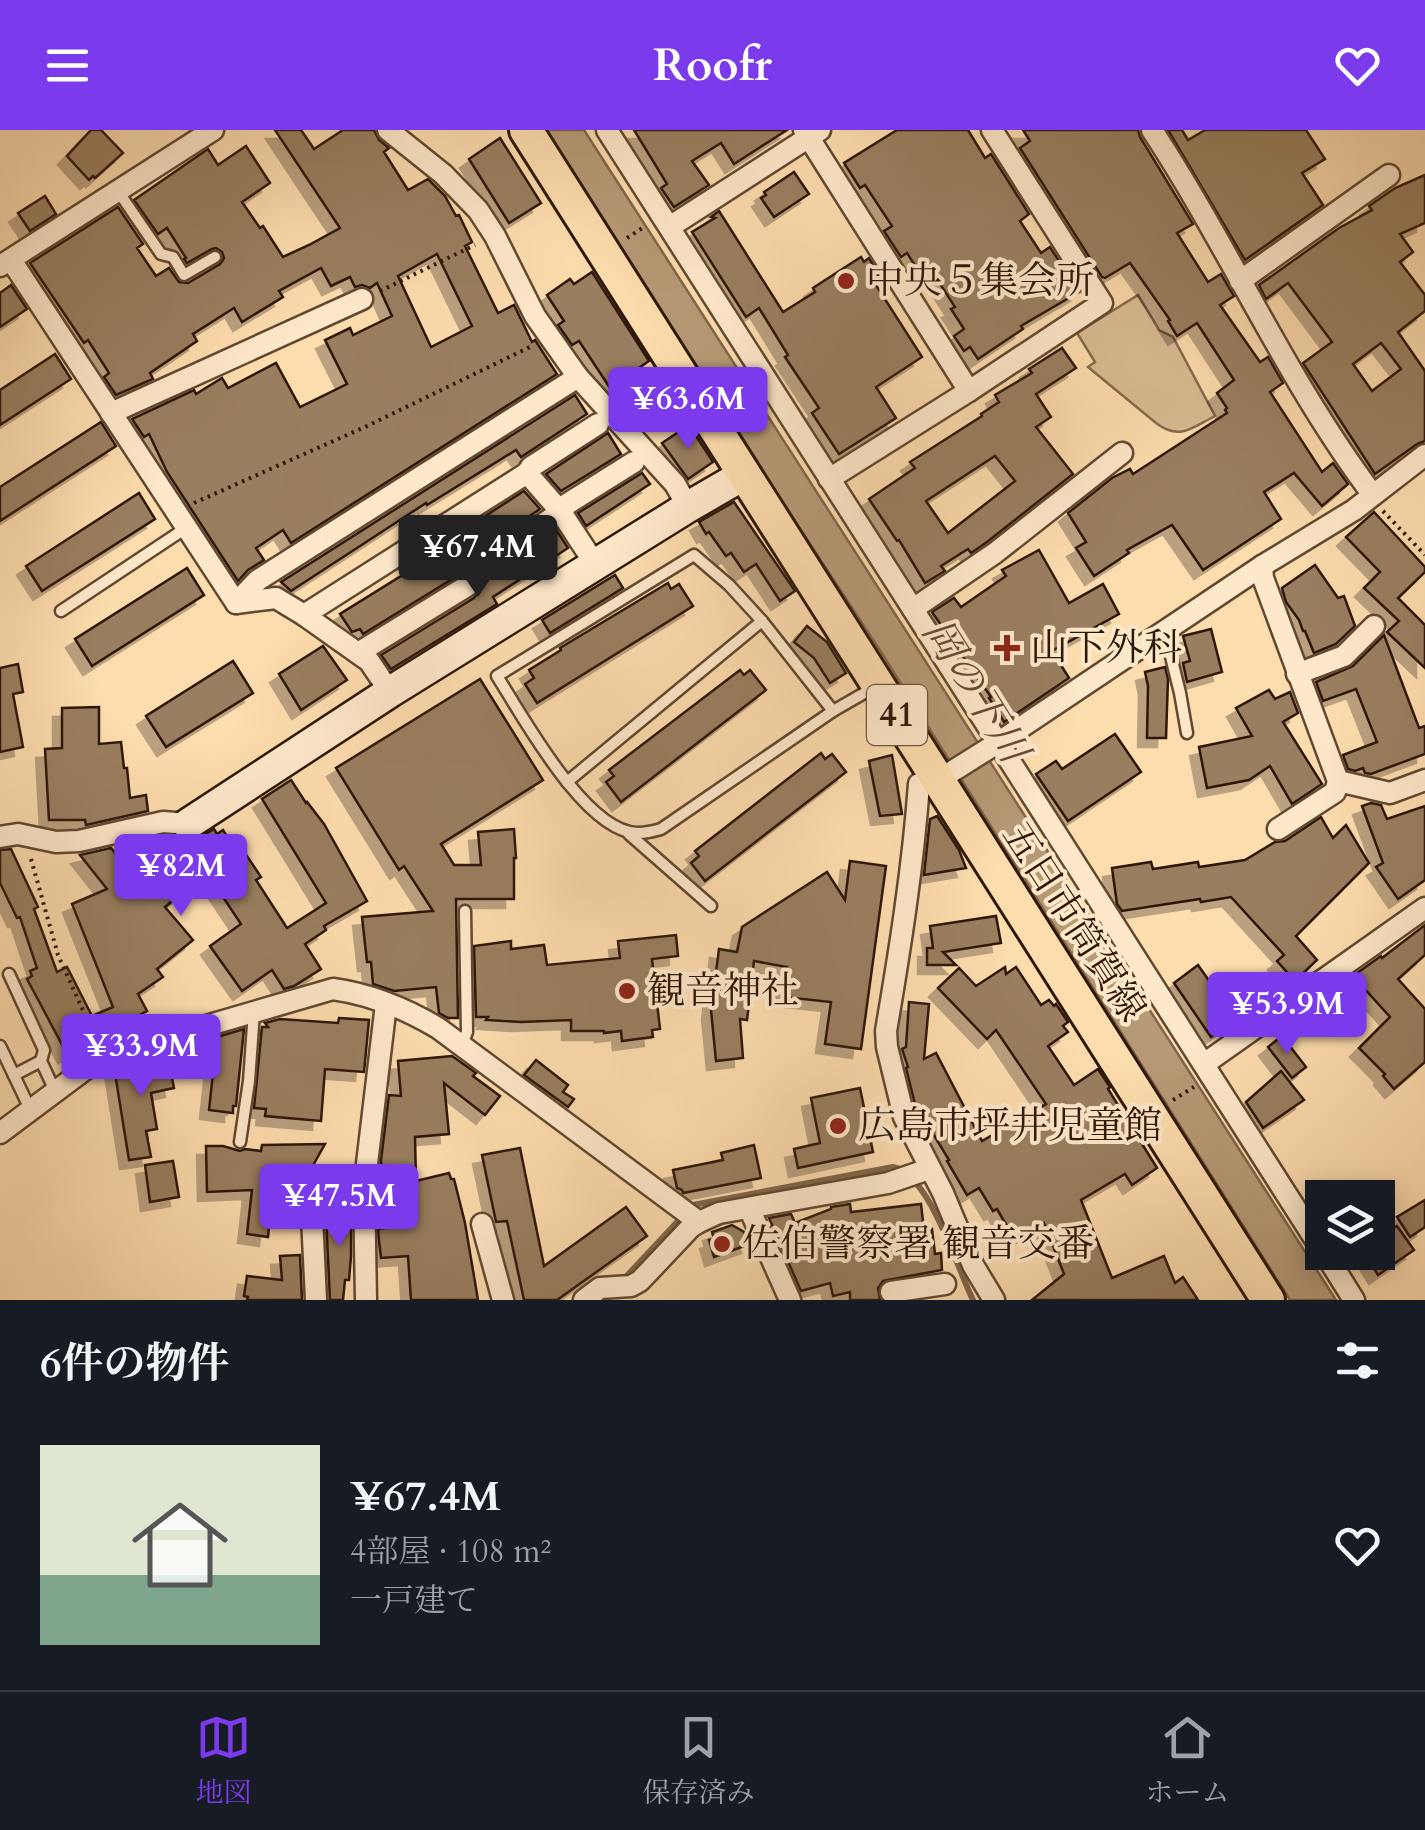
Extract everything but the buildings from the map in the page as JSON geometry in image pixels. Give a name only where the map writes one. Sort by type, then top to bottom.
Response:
[{"type":"main road","name":"五日市筒賀線","points":[[526,130],[878,685],[941,776],[1268,1300]]},
{"type":"street","points":[[213,130],[5,263],[111,413],[236,604]]},
{"type":"street","points":[[388,130],[444,174],[478,210],[535,316],[578,376],[674,484],[688,507]]},
{"type":"street","points":[[607,130],[913,609],[995,745],[1305,1224]]},
{"type":"street","points":[[828,479],[1102,303],[992,130]]},
{"type":"street","points":[[1152,130],[1344,457],[1373,495]]},
{"type":"street","points":[[664,222],[811,132],[970,391]]},
{"type":"street","points":[[1240,281],[1389,174]]},
{"type":"street","points":[[111,413],[362,299]]},
{"type":"street","points":[[236,604],[258,580],[578,376]]},
{"type":"street","points":[[304,615],[527,474],[531,467],[598,424]]},
{"type":"street","points":[[913,609],[995,553],[1122,453]]},
{"type":"street","points":[[994,1300],[972,1265],[943,1192],[917,1173],[887,1047],[919,784],[995,745],[1262,566],[1354,510],[1425,455]]},
{"type":"street","points":[[358,654],[467,586],[480,566],[634,462]]},
{"type":"street","points":[[527,474],[561,512],[595,564]]},
{"type":"street","points":[[0,837],[18,834],[56,842],[79,841],[164,822],[188,824],[390,692],[744,474]]},
{"type":"street","points":[[1262,566],[1262,578],[1338,781],[1335,792],[1278,828]]},
{"type":"street","points":[[236,604],[276,598],[369,661],[390,692]]},
{"type":"street","points":[[1297,674],[1344,656],[1374,626]]},
{"type":"street","points":[[1338,781],[1390,794],[1425,780]]},
{"type":"street","points":[[1204,1072],[1425,908]]},
{"type":"street","points":[[0,1133],[104,1056],[333,989],[353,992],[416,1015],[690,1216],[888,1183],[917,1173]]},
{"type":"street","points":[[366,1300],[364,1188],[386,1004]]},
{"type":"street","points":[[749,1208],[790,1300]]},
{"type":"street","points":[[312,1216],[316,1300]]},
{"type":"street","points":[[584,1300],[600,1288],[632,1286],[640,1281],[690,1216]]},
{"type":"street","points":[[482,1224],[503,1300]]},
{"type":"street","points":[[891,1292],[946,1287],[972,1265]]},
{"type":"street","points":[[1335,1270],[1354,1300]]},
{"type":"lane","points":[[118,191],[161,254],[173,257],[184,276],[214,257]]},
{"type":"lane","points":[[61,610],[181,520]]},
{"type":"lane","points":[[833,711],[730,584],[694,555],[497,676],[584,802],[611,823],[636,834],[662,829],[833,711],[878,685]]},
{"type":"lane","points":[[567,782],[762,621]]},
{"type":"lane","points":[[1165,631],[1187,734]]},
{"type":"lane","points":[[623,828],[710,906]]},
{"type":"lane","points":[[462,1046],[467,1032],[465,911]]},
{"type":"lane","points":[[9,974],[44,1050],[40,1061],[14,1074]]},
{"type":"lane","points":[[240,1142],[254,1011]]},
{"type":"lane","points":[[0,1046],[31,1110]]},
{"type":"lane","points":[[40,1061],[55,1092]]},
{"type":"path","points":[[628,238],[664,222]]},
{"type":"path","points":[[362,299],[495,236]]},
{"type":"path","points":[[181,520],[552,337]]},
{"type":"path","points":[[1373,495],[1376,504],[1425,555]]},
{"type":"path","points":[[24,835],[58,956],[104,1056]]},
{"type":"path","points":[[1161,1108],[1204,1072]]},
{"type":"shaded area","points":[[544,130],[584,130],[1305,1252],[1305,1270],[1317,1270],[1336,1300],[1290,1300],[881,652],[647,296]]},
{"type":"shaded area","points":[[1138,295],[1159,330],[1173,337],[1215,416],[1186,431],[1172,431],[1156,423],[1088,367],[1095,362],[1077,333]]},
{"type":"waterway","points":[[623,1280],[693,1205],[893,1167],[906,1173],[930,1203],[973,1300]]},
{"type":"place","name":"中央５集会所","points":[[846,281]]},
{"type":"place","name":"山下外科","points":[[1007,648]]},
{"type":"place","name":"観音神社","points":[[627,991]]},
{"type":"place","name":"広島市坪井児童館","points":[[838,1126]]},
{"type":"place","name":"佐伯警察署 観音交番","points":[[722,1244]]},
{"type":"water label","name":"岡の下川","points":[[975,691]]}]
